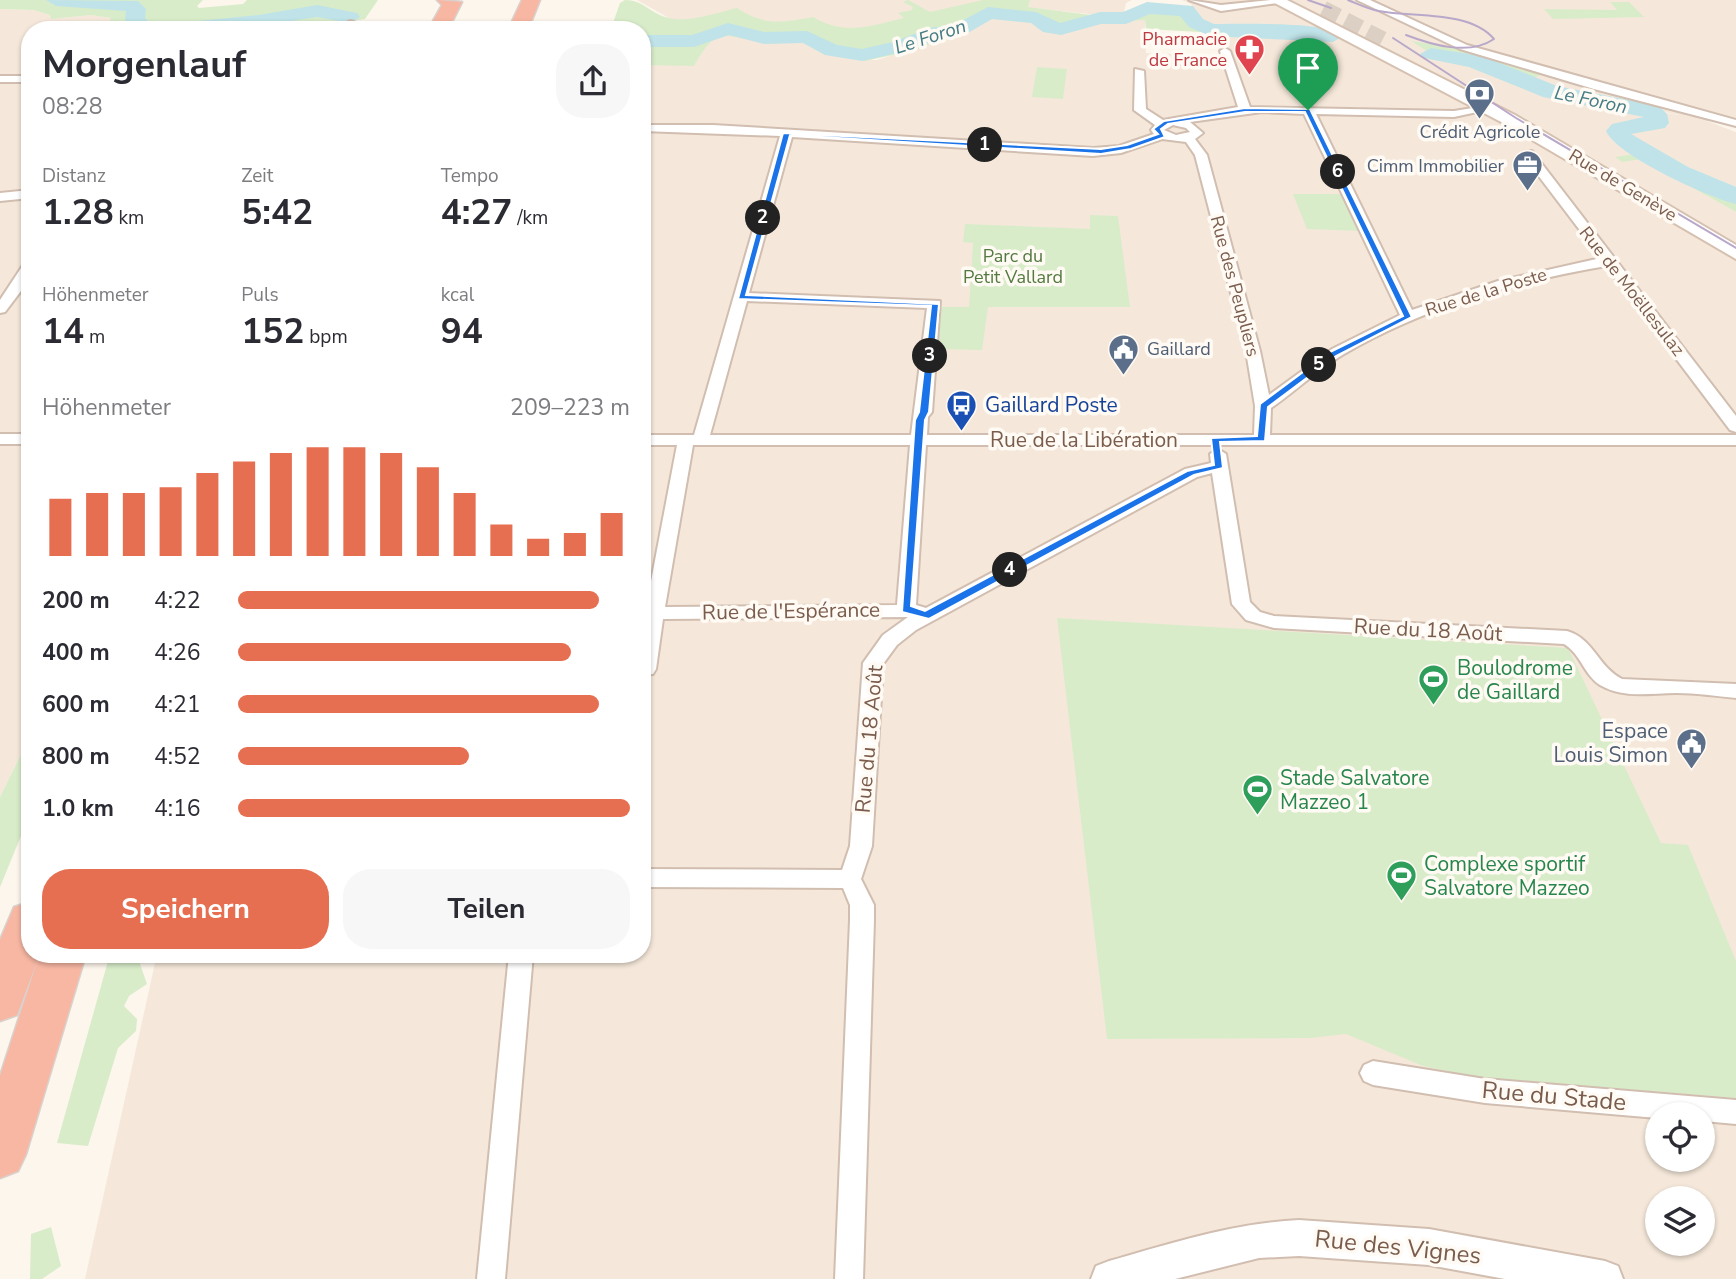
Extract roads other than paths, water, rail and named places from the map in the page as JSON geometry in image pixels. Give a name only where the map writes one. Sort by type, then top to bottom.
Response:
[{"type":"highway","points":[[443,21],[453,2],[446,0]]},
{"type":"highway","points":[[522,21],[531,0]]},
{"type":"highway","points":[[0,1001],[21,944]]},
{"type":"highway","points":[[0,1154],[61,963]]},
{"type":"main road","points":[[1278,1],[1316,5]]},
{"type":"main road","name":"Rue de Genève","points":[[1278,1],[1355,42],[1391,49],[1426,76],[1546,137],[1736,253]]},
{"type":"main road","name":"Rue de Genève","points":[[1546,137],[1594,153],[1736,237]]},
{"type":"street","points":[[1194,0],[1221,8],[1278,1]]},
{"type":"street","points":[[1362,0],[1394,13]]},
{"type":"street","points":[[1372,0],[1432,34],[1460,44],[1633,98],[1736,124]]},
{"type":"street","points":[[1225,51],[1245,110]]},
{"type":"street","points":[[1139,71],[1140,110],[1162,129],[1189,138]]},
{"type":"street","points":[[0,79],[21,79]]},
{"type":"street","points":[[651,128],[694,127],[1093,152],[1121,149],[1176,122],[1245,110],[1454,114],[1487,107]]},
{"type":"street","points":[[1308,110],[1408,317]]},
{"type":"street","name":"Rue des Peupliers","points":[[1176,122],[1196,130],[1196,134],[1189,138],[1201,156],[1258,377],[1263,406],[1262,439]]},
{"type":"street","points":[[651,634],[693,440],[741,297],[787,133]]},
{"type":"street","name":"Rue de Moëllesulaz","points":[[1528,154],[1736,427]]},
{"type":"street","points":[[0,198],[21,195]]},
{"type":"street","name":"Rue de la Poste","points":[[1263,406],[1333,354],[1408,317],[1455,298],[1528,277],[1609,261]]},
{"type":"street","points":[[0,309],[21,282]]},
{"type":"street","points":[[741,297],[935,304],[918,441],[906,609]]},
{"type":"street","points":[[1258,377],[1298,381]]},
{"type":"street","points":[[0,439],[21,439]]},
{"type":"street","name":"Rue de la Libération","points":[[651,440],[1736,440]]},
{"type":"street","name":"Rue du 18 Août","points":[[1214,440],[1241,604],[1253,616],[1274,622],[1567,638],[1582,646],[1596,671],[1609,681],[1688,698],[1736,692]]},
{"type":"street","name":"Rue du 18 Août","points":[[850,879],[861,846],[873,663],[899,631],[1191,473],[1220,466]]},
{"type":"street","name":"Rue de l'Espérance","points":[[654,613],[906,609],[925,616]]},
{"type":"street","points":[[651,878],[850,879],[862,905],[862,920],[849,1279]]},
{"type":"street","points":[[491,1279],[520,963]]},
{"type":"street","name":"Rue du Stade","points":[[1373,1073],[1485,1091],[1736,1112]]},
{"type":"street","name":"Rue des Vignes","points":[[1109,1279],[1248,1243],[1299,1238],[1429,1247],[1605,1279]]},
{"type":"waterway","name":"Le Foron","points":[[56,0],[131,5],[136,9],[136,21]]},
{"type":"waterway","name":"Le Foron","points":[[651,41],[694,41],[728,29],[764,38],[807,37],[832,51],[862,55],[899,47],[937,32],[961,29],[988,13],[1036,18],[1050,28],[1061,29],[1100,18],[1126,18],[1147,8],[1186,10],[1196,23],[1210,30],[1297,32],[1333,36]]},
{"type":"waterway","name":"Le Foron","points":[[259,21],[317,11],[350,17]]},
{"type":"waterway","name":"Le Foron","points":[[1431,54],[1474,61],[1551,92],[1651,111],[1656,114],[1657,123],[1620,129],[1618,131],[1621,138],[1679,172],[1736,196]]},
{"type":"tunnel","points":[[1323,9],[1383,40]]},
{"type":"tram line","points":[[1308,0],[1331,8]]},
{"type":"tram line","points":[[1348,0],[1379,11],[1456,19],[1470,23],[1494,39],[1484,44],[1462,48],[1439,45],[1406,35]]},
{"type":"tram line","points":[[1393,38],[1516,118],[1736,248]]},
{"type":"place","name":"Pharmacie de France","points":[[1250,76]]},
{"type":"place","name":"Crédit Agricole","points":[[1480,121]]},
{"type":"place","name":"Cimm Immobilier","points":[[1527,193]]},
{"type":"place","name":"Gaillard","points":[[1124,376]]},
{"type":"place","name":"Gaillard Poste","points":[[962,432]]},
{"type":"place","name":"Boulodrome de Gaillard","points":[[1434,707]]},
{"type":"place","name":"Espace Louis Simon","points":[[1691,770]]},
{"type":"place","name":"Stade Salvatore Mazzeo 1","points":[[1257,817]]},
{"type":"place","name":"Complexe sportif Salvatore Mazzeo","points":[[1401,903]]},
{"type":"park label","name":"Parc du Petit Vallard","points":[[1013,266]]}]
